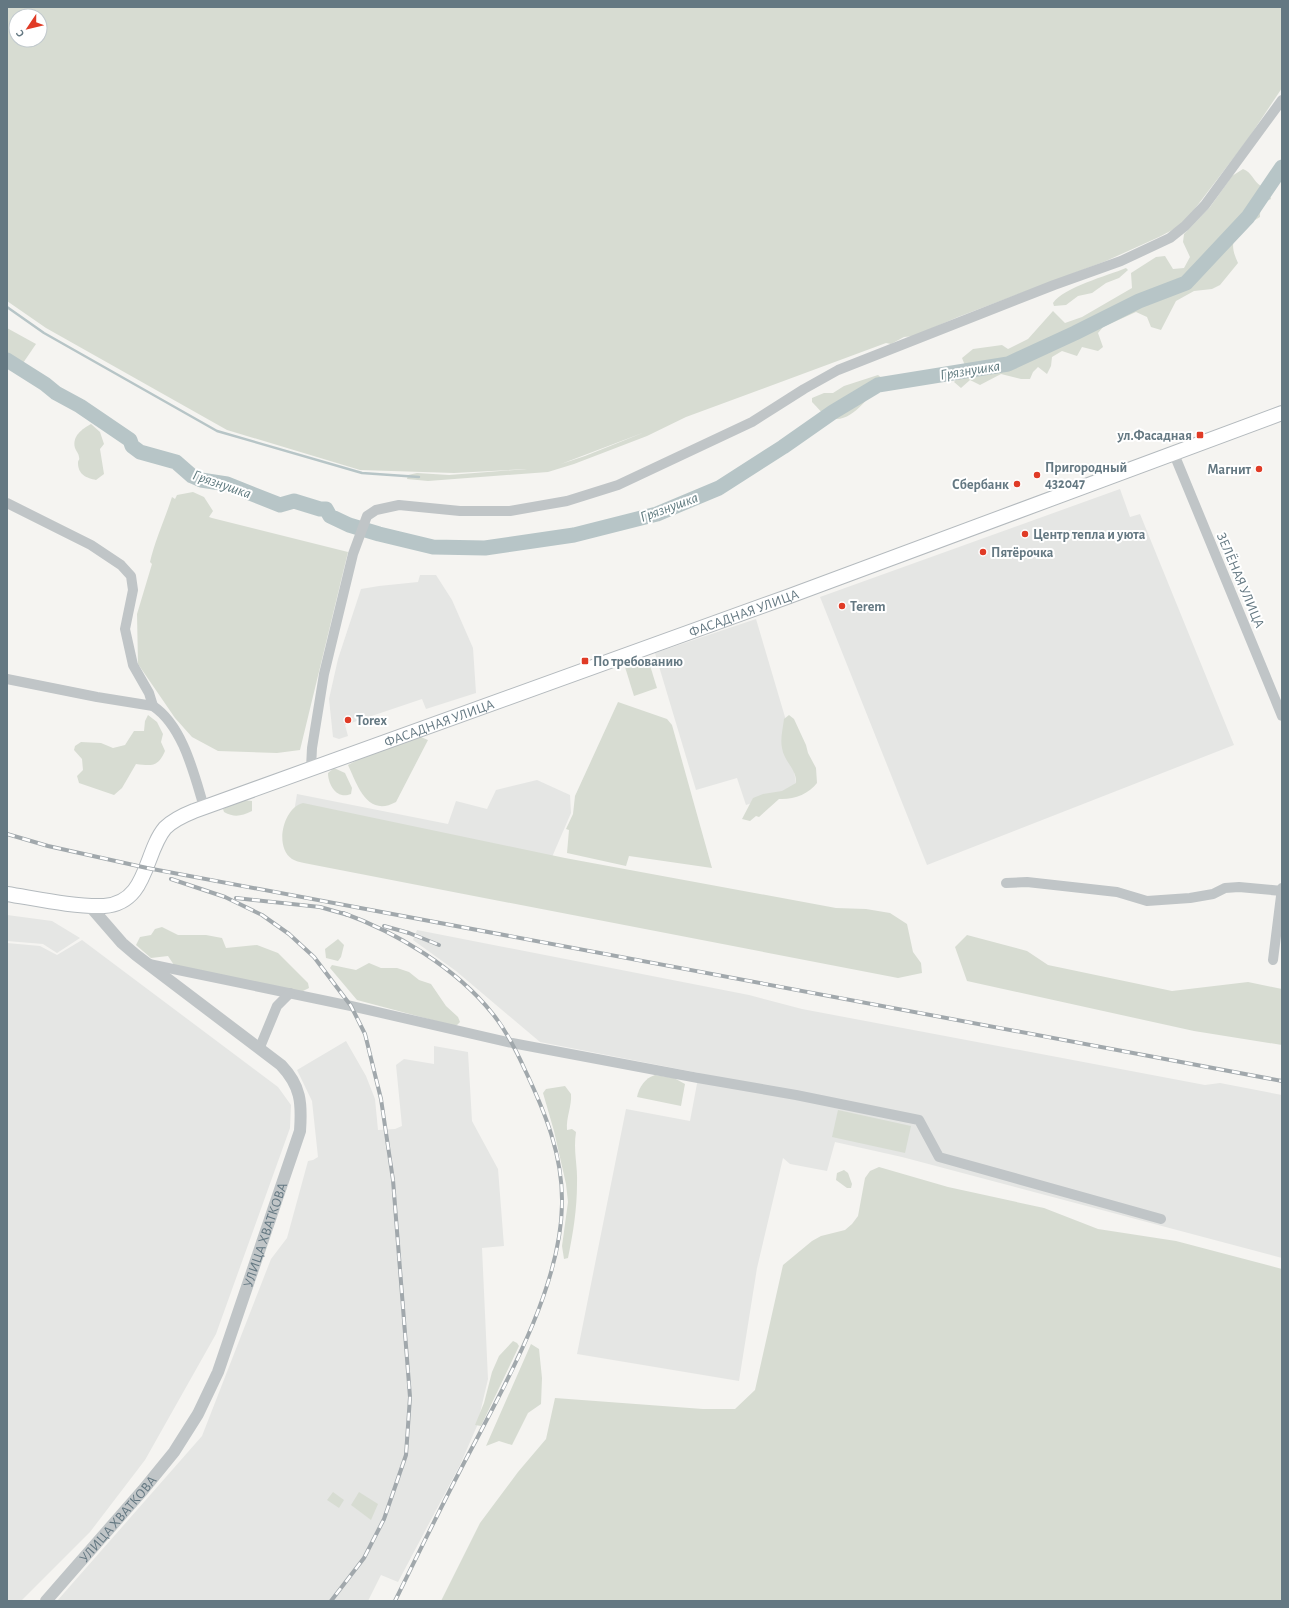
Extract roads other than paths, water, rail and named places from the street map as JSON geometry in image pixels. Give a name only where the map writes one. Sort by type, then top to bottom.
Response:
[{"type":"main road","name":"ФАСАДНАЯ УЛИЦА","points":[[7,894],[88,905],[105,906],[115,903],[132,892],[146,873],[156,842],[166,828],[178,818],[204,807],[787,597],[1282,413]]},
{"type":"street","points":[[311,768],[312,748],[324,674],[353,554],[368,516],[376,510],[399,505],[460,511],[510,511],[567,501],[618,485],[752,422],[804,388],[838,370],[1054,285],[1121,261],[1170,238],[1186,226],[1205,205],[1282,100]]},
{"type":"street","name":"ЗЕЛЁНАЯ УЛИЦА","points":[[1174,454],[1282,716]]},
{"type":"street","points":[[7,503],[91,545],[121,566],[131,576],[133,590],[125,630],[133,665],[149,693],[153,706]]},
{"type":"street","points":[[7,679],[97,697],[153,706],[161,711],[172,726],[191,762],[204,807]]},
{"type":"street","points":[[1006,883],[1027,882],[1117,892],[1147,901],[1190,898],[1213,894],[1225,888],[1238,887],[1282,890],[1272,960]]},
{"type":"street","name":"УЛИЦА ХВАТКОВА","points":[[46,1601],[113,1526],[174,1452],[198,1414],[218,1372],[300,1131],[301,1100],[295,1084],[284,1068],[260,1047],[122,943],[88,905]]},
{"type":"street","points":[[149,964],[290,993],[512,1043],[694,1078],[796,1095],[919,1120],[939,1157],[1161,1219]]},
{"type":"street","points":[[260,1047],[277,1006],[290,993]]},
{"type":"waterway","name":"Грязнушка","points":[[7,360],[45,384],[56,393],[80,406],[130,440],[132,446],[140,452],[176,462],[192,476],[201,480],[227,484],[280,505],[294,501],[320,509],[326,509],[330,516],[349,525],[433,547],[485,548],[574,535],[657,514],[719,488],[783,447],[833,412],[878,385],[1008,364],[1139,301],[1186,283],[1248,217],[1282,167]]},
{"type":"waterway","points":[[7,307],[44,333],[217,431],[362,473],[419,477]]},
{"type":"railway","points":[[7,834],[48,846],[147,868],[1282,1081]]},
{"type":"railway","points":[[171,879],[225,897],[262,915],[289,934],[314,957],[351,1006],[365,1034],[381,1099],[393,1180],[410,1397],[406,1455],[384,1519],[364,1558],[331,1601]]},
{"type":"railway","points":[[236,898],[320,907],[348,915]]},
{"type":"railway","points":[[343,913],[384,930],[424,953],[461,981],[492,1013],[502,1026],[514,1048],[546,1118],[556,1152],[562,1186],[559,1236],[552,1269],[528,1336],[513,1369],[447,1496],[395,1601]]},
{"type":"railway","points":[[384,926],[409,933],[439,945]]},
{"type":"place","name":"ул.Фасадная","points":[[1200,435]]},
{"type":"place","name":"Магнит","points":[[1259,469]]},
{"type":"place","name":"Пригородный 432047","points":[[1037,475]]},
{"type":"place","name":"Сбербанк","points":[[1017,484]]},
{"type":"place","name":"Центр тепла и уюта","points":[[1025,534]]},
{"type":"place","name":"Пятёрочка","points":[[983,552]]},
{"type":"place","name":"Terem","points":[[842,606]]},
{"type":"place","name":"По требованию","points":[[585,661]]},
{"type":"place","name":"Torex","points":[[348,720]]}]
